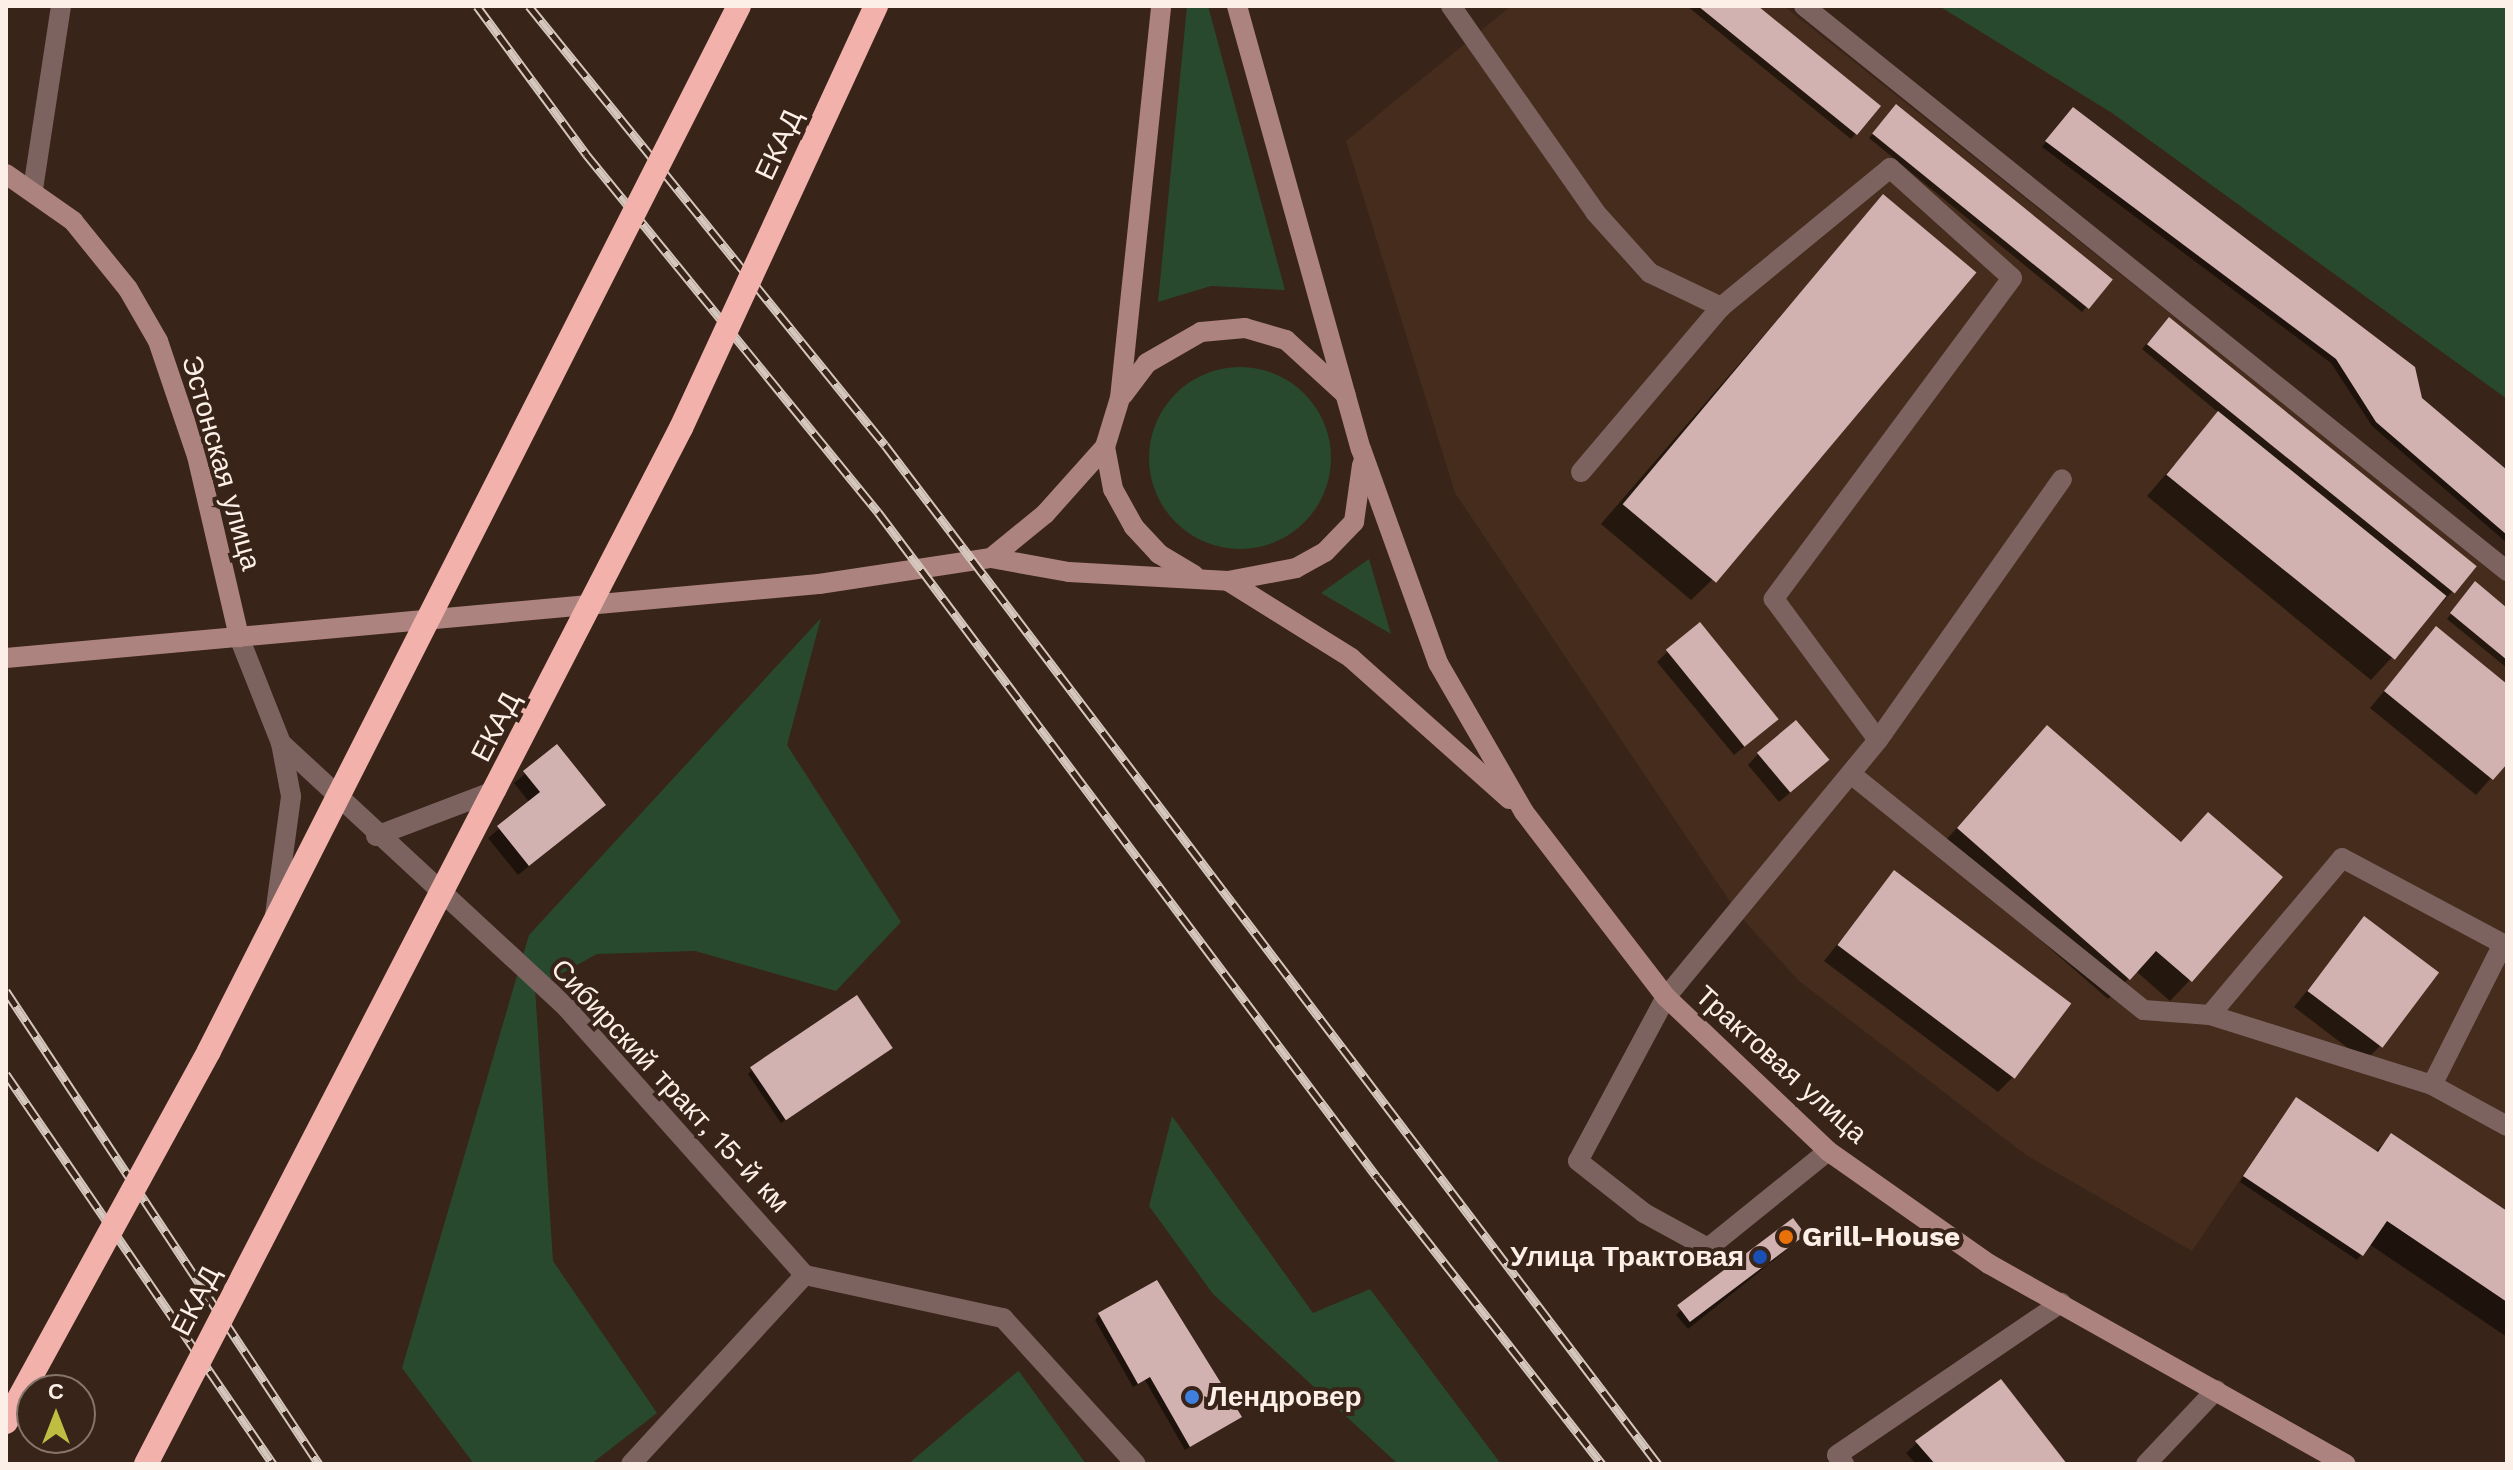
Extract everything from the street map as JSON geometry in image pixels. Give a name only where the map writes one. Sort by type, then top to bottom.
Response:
[{"type":"highway","points":[[6,1422],[223,1023],[739,6]]},
{"type":"highway","name":"ЕКАД","points":[[146,1464],[681,428],[876,6]]},
{"type":"main road","points":[[991,558],[1045,514],[1105,447],[1120,398],[1161,6]]},
{"type":"main road","points":[[1237,6],[1361,449],[1438,663],[1524,812]]},
{"type":"main road","name":"Эстонская улица","points":[[6,174],[33,189],[103,255],[158,341],[197,456],[239,637]]},
{"type":"main road","points":[[1120,398],[1147,363],[1201,332],[1245,328],[1286,340],[1346,395]]},
{"type":"main road","points":[[1105,447],[1113,489],[1134,527],[1159,554],[1200,578]]},
{"type":"main road","points":[[6,658],[819,584],[991,558],[1069,572],[1228,581],[1296,568],[1325,552],[1354,522],[1363,489],[1361,449]]},
{"type":"main road","points":[[1228,581],[1351,658],[1524,812]]},
{"type":"main road","name":"Трактовая улица","points":[[1524,812],[1666,997],[1828,1151],[1989,1264],[2346,1464]]},
{"type":"street","points":[[33,189],[61,6]]},
{"type":"street","points":[[1451,6],[1595,212],[1650,273],[1721,307]]},
{"type":"street","points":[[1804,6],[2507,571]]},
{"type":"street","points":[[1581,472],[1721,307],[1890,168],[2012,278],[1774,599],[1878,740]]},
{"type":"street","points":[[1828,1151],[1708,1248],[1644,1213],[1578,1161],[1666,997],[1878,740],[2062,479]]},
{"type":"street","name":"Сибирский тракт, 15-й км","points":[[239,637],[281,743],[376,836],[566,1007],[805,1275]]},
{"type":"street","points":[[270,947],[291,796],[281,743]]},
{"type":"street","points":[[1851,774],[2144,1010],[2210,1015],[2432,1085],[2507,1126]]},
{"type":"street","points":[[376,836],[497,790]]},
{"type":"street","points":[[2210,1015],[2342,858],[2503,944],[2432,1085]]},
{"type":"street","points":[[631,1464],[805,1275],[1003,1318],[1136,1464]]},
{"type":"street","points":[[1844,1464],[1837,1455],[2061,1303]]},
{"type":"street","points":[[2146,1464],[2216,1390]]},
{"type":"shaded area","points":[[1511,6],[1784,6],[2507,582],[2507,1211],[2391,1134],[2378,1152],[2296,1097],[2192,1251],[2026,1155],[1799,981],[1739,915],[1455,493],[1346,141]]},
{"type":"green space","points":[[1187,6],[1208,6],[1285,290],[1211,286],[1158,302]]},
{"type":"green space","points":[[1939,6],[2507,6],[2507,399],[2112,113]]},
{"type":"green space","points":[[1240,367],[1275,374],[1304,394],[1324,423],[1331,458],[1324,493],[1304,522],[1275,542],[1240,549],[1205,542],[1176,522],[1156,493],[1149,458],[1156,423],[1176,394],[1205,374]]},
{"type":"green space","points":[[1369,559],[1391,634],[1321,593]]},
{"type":"green space","points":[[821,618],[787,745],[901,922],[836,991],[695,951],[597,954],[535,988],[553,1261],[657,1413],[591,1464],[474,1464],[402,1368],[529,935]]},
{"type":"green space","points":[[1172,1116],[1313,1313],[1370,1289],[1501,1464],[1398,1464],[1213,1294],[1149,1206]]},
{"type":"green space","points":[[1018,1371],[1086,1464],[908,1464]]},
{"type":"building","points":[[1698,6],[1758,6],[1881,106],[1857,135]]},
{"type":"building","points":[[1896,104],[2113,280],[2089,309],[1872,134]]},
{"type":"building","points":[[2073,107],[2415,367],[2422,398],[2507,470],[2507,535],[2376,422],[2336,359],[2045,141]]},
{"type":"building","points":[[1883,194],[1976,272],[1716,583],[1623,504]]},
{"type":"building","points":[[2169,317],[2477,566],[2455,593],[2147,344]]},
{"type":"building","points":[[2218,411],[2446,596],[2395,660],[2166,475]]},
{"type":"building","points":[[2475,581],[2507,608],[2507,660],[2450,613]]},
{"type":"building","points":[[1700,622],[1779,719],[1744,747],[1666,650]]},
{"type":"building","points":[[2436,626],[2507,684],[2507,764],[2493,780],[2384,691]]},
{"type":"building","points":[[1796,720],[1829,760],[1790,793],[1757,753]]},
{"type":"building","points":[[2047,725],[2181,842],[2208,812],[2283,877],[2192,982],[2156,951],[2130,980],[1957,828]]},
{"type":"building","points":[[557,744],[606,805],[529,866],[497,826],[540,792],[523,771]]},
{"type":"building","points":[[1894,870],[2071,1004],[2015,1079],[1837,945]]},
{"type":"building","points":[[2364,916],[2439,973],[2383,1048],[2307,991]]},
{"type":"building","points":[[857,995],[893,1048],[786,1120],[750,1067]]},
{"type":"building","points":[[2296,1097],[2378,1152],[2391,1133],[2507,1211],[2507,1302],[2387,1221],[2363,1256],[2243,1176]]},
{"type":"building","points":[[1793,1218],[1806,1235],[1690,1322],[1677,1305]]},
{"type":"building","points":[[1157,1280],[1242,1417],[1190,1447],[1150,1377],[1138,1384],[1098,1313]]},
{"type":"building","points":[[2001,1379],[2067,1464],[1935,1464],[1915,1441]]},
{"type":"railway","points":[[477,6],[586,154],[878,512],[1377,1177],[1602,1464]]},
{"type":"railway","points":[[529,6],[885,445],[1658,1464]]},
{"type":"railway","points":[[6,991],[319,1464]]},
{"type":"railway","points":[[6,1074],[273,1464]]},
{"type":"place","name":"Grill-House","points":[[1786,1237]]},
{"type":"place","name":"Улица Трактовая","points":[[1760,1257]]},
{"type":"place","name":"Лендровер","points":[[1192,1397]]}]
